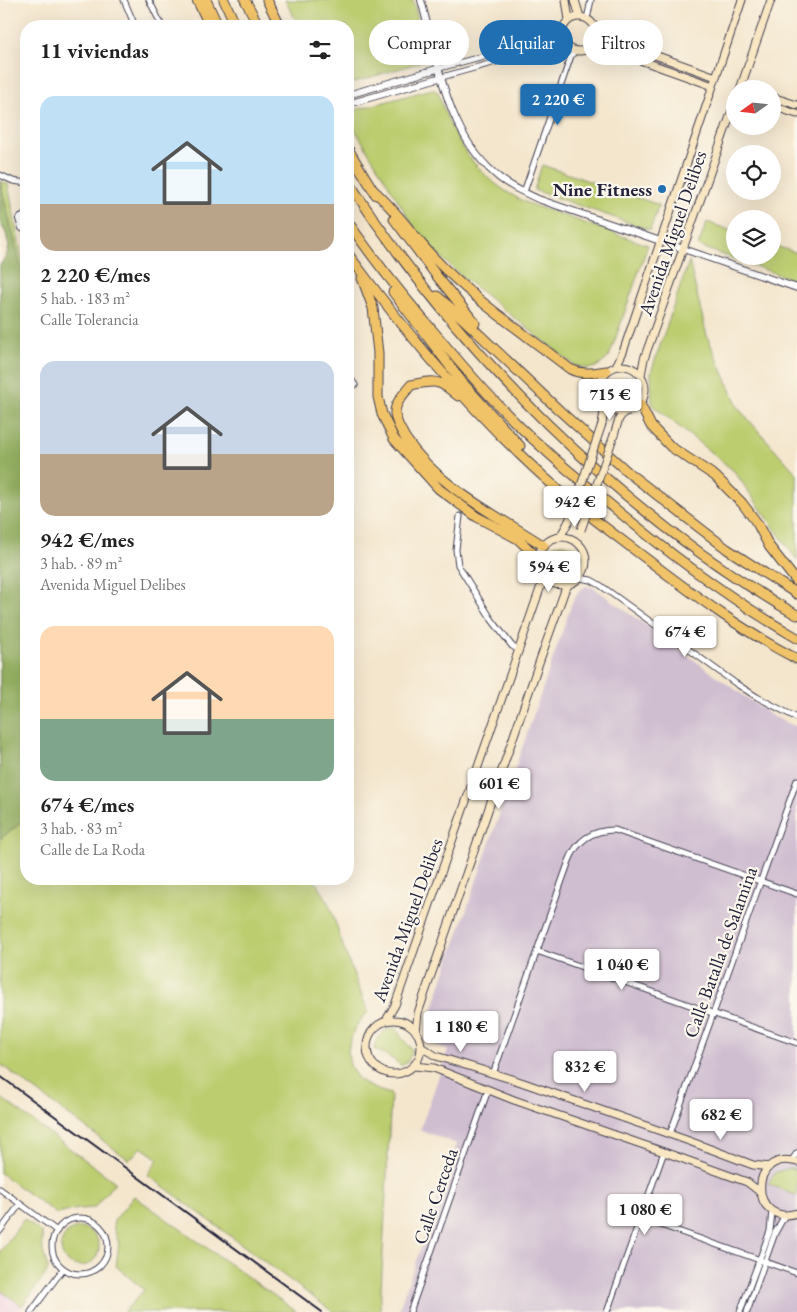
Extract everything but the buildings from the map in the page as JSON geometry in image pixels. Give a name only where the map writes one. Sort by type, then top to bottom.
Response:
[{"type":"highway","points":[[196,0],[207,20]]},
{"type":"highway","points":[[206,0],[215,20]]},
{"type":"highway","points":[[224,0],[233,20]]},
{"type":"highway","points":[[245,0],[256,20]]},
{"type":"highway","points":[[268,0],[277,20]]},
{"type":"highway","points":[[354,159],[373,190],[436,275],[510,363]]},
{"type":"highway","points":[[354,190],[390,243],[482,356],[573,448],[611,482],[708,558],[775,603],[797,615]]},
{"type":"highway","points":[[373,190],[387,202],[433,258],[491,308],[570,369],[578,373],[587,374],[606,371]]},
{"type":"highway","points":[[354,231],[369,254],[474,379],[542,448],[656,543],[711,584],[768,622],[797,638]]},
{"type":"highway","points":[[369,254],[403,307],[462,382],[520,446],[607,528]]},
{"type":"highway","points":[[354,262],[436,365],[506,440],[562,493],[681,585],[797,661]]},
{"type":"highway","points":[[360,270],[373,308],[378,354],[378,397],[382,414],[394,438],[439,489],[477,516],[518,539],[538,558]]},
{"type":"highway","points":[[428,291],[441,299],[630,474],[727,549],[797,594]]},
{"type":"highway","points":[[506,440],[497,436],[445,385],[432,381],[411,384],[400,399],[395,414],[401,430],[415,451],[444,480],[475,504],[544,546]]},
{"type":"highway","points":[[640,404],[651,426],[671,447],[715,476],[742,502],[757,523],[769,546],[797,582]]},
{"type":"main road","points":[[566,0],[569,20],[584,18]]},
{"type":"main road","points":[[575,0],[587,20]]},
{"type":"main road","name":"Avenida Miguel Delibes","points":[[616,366],[623,352],[742,0]]},
{"type":"main road","points":[[742,80],[771,0]]},
{"type":"main road","points":[[573,48],[583,50]]},
{"type":"main road","points":[[663,58],[716,77]]},
{"type":"main road","points":[[654,65],[713,86]]},
{"type":"main road","points":[[781,100],[797,105]]},
{"type":"main road","points":[[781,109],[797,114]]},
{"type":"main road","name":"Avenida Miguel Delibes","points":[[641,375],[644,359],[726,128]]},
{"type":"main road","points":[[616,366],[630,366],[641,375],[644,381],[645,393],[640,404],[630,411],[614,411],[601,400],[598,388],[602,376],[606,371],[616,366]]},
{"type":"main road","points":[[560,537],[569,521],[602,424],[605,405]]},
{"type":"main road","points":[[580,545],[581,530],[619,419],[624,412]]},
{"type":"main road","points":[[560,537],[571,538],[580,545],[584,551],[586,565],[580,578],[569,584],[556,585],[545,578],[541,573],[538,558],[544,546],[548,541],[560,537]]},
{"type":"main road","name":"Avenida Miguel Delibes","points":[[385,1022],[395,1005],[519,650],[542,583],[541,573]]},
{"type":"main road","name":"Avenida Miguel Delibes","points":[[416,1032],[418,1013],[427,985],[541,657],[565,590],[569,584]]},
{"type":"main road","points":[[399,1021],[405,1023],[416,1032],[421,1047],[419,1057],[414,1066],[398,1074],[389,1074],[374,1066],[367,1050],[371,1032],[377,1026],[385,1022],[399,1021]]},
{"type":"main road","points":[[421,1047],[436,1056],[521,1082],[753,1164],[769,1167]]},
{"type":"main road","points":[[414,1066],[434,1068],[488,1090],[747,1182],[760,1192]]},
{"type":"main road","points":[[794,1161],[776,1163],[769,1167],[762,1176],[760,1192],[764,1202],[772,1210],[785,1215],[797,1214]]},
{"type":"street","points":[[124,0],[132,20]]},
{"type":"street","points":[[149,0],[159,20]]},
{"type":"street","points":[[421,0],[451,111],[468,145],[494,174],[524,192],[797,288]]},
{"type":"street","points":[[584,18],[591,0]]},
{"type":"street","points":[[524,192],[572,56],[576,50]]},
{"type":"street","points":[[354,93],[479,57]]},
{"type":"street","points":[[354,102],[482,65]]},
{"type":"street","points":[[0,175],[20,183]]},
{"type":"street","points":[[460,516],[456,550],[458,565],[492,620],[512,646],[519,650]]},
{"type":"street","points":[[580,578],[592,580],[600,585],[757,697],[797,718]]},
{"type":"street","name":"Calle Batalla de Salamina","points":[[670,1134],[796,784]]},
{"type":"street","points":[[494,1074],[573,850],[588,835],[615,830],[797,894]]},
{"type":"street","points":[[537,951],[797,1043]]},
{"type":"street","name":"Calle Cerceda","points":[[410,1312],[488,1090]]},
{"type":"street","points":[[607,1312],[664,1152]]},
{"type":"street","points":[[794,1161],[797,1153]]},
{"type":"street","points":[[0,1189],[57,1231]]},
{"type":"street","points":[[0,1232],[20,1204]]},
{"type":"street","points":[[747,1312],[770,1231],[772,1210]]},
{"type":"street","points":[[740,1312],[762,1260],[785,1215]]},
{"type":"street","points":[[641,1218],[797,1273]]},
{"type":"street","points":[[84,1219],[101,1228],[107,1239],[107,1252],[105,1258],[94,1270],[78,1274],[63,1269],[56,1261],[52,1251],[53,1240],[61,1226],[72,1220],[84,1219]]},
{"type":"street","points":[[31,1312],[63,1269]]},
{"type":"shaded area","points":[[585,586],[594,588],[772,716],[797,727],[797,1312],[398,1312],[457,1144],[420,1130],[448,1050],[433,1044],[427,1025],[573,600]]},
{"type":"shaded area","points":[[0,1290],[22,1306],[18,1312],[0,1312]]},
{"type":"green space","points":[[285,0],[413,0],[418,20],[369,20],[369,65],[411,65],[354,82],[354,20],[296,20]]},
{"type":"green space","points":[[432,89],[438,92],[451,127],[469,157],[493,182],[508,193],[530,204],[648,245],[609,357],[593,368],[574,365],[460,275],[420,237],[354,128],[354,110]]},
{"type":"green space","points":[[542,165],[659,205],[650,230],[534,190]]},
{"type":"green space","points":[[0,181],[8,184],[20,248],[20,885],[319,886],[331,911],[368,1012],[352,1035],[348,1053],[349,1062],[353,1071],[362,1082],[391,1094],[380,1312],[333,1312],[148,1175],[158,1159],[141,1147],[129,1160],[0,1064],[0,265],[6,257],[9,247],[6,233],[0,223]]},
{"type":"green space","points":[[0,181],[20,263],[20,824],[0,839],[0,265],[6,257],[9,247],[6,233],[0,223]]},
{"type":"green space","points":[[707,222],[726,229],[726,256],[698,246]]},
{"type":"green space","points":[[781,248],[797,253],[797,281],[752,265],[781,265]]},
{"type":"green space","points":[[689,261],[707,336],[739,409],[797,474],[797,560],[734,471],[652,405],[651,372]]},
{"type":"green space","points":[[562,544],[574,549],[579,561],[574,573],[562,578],[550,573],[545,561],[550,549]]},
{"type":"green space","points":[[396,1028],[413,1051],[407,1062],[401,1066],[374,1049],[376,1040],[381,1034]]},
{"type":"green space","points":[[0,1097],[115,1182],[94,1208],[78,1209],[57,1214],[0,1173]]},
{"type":"green space","points":[[790,1168],[797,1171],[797,1196],[768,1184],[776,1172]]},
{"type":"green space","points":[[134,1196],[297,1312],[124,1312],[144,1290],[116,1266],[119,1244],[113,1226],[114,1221]]},
{"type":"green space","points":[[24,1219],[42,1233],[43,1251],[48,1269],[22,1306],[0,1290],[0,1252]]},
{"type":"green space","points":[[80,1228],[94,1233],[99,1247],[94,1261],[80,1266],[66,1261],[61,1247],[66,1233]]},
{"type":"railway","points":[[0,1076],[322,1312]]},
{"type":"place","name":"Nine Fitness","points":[[662,189]]}]
